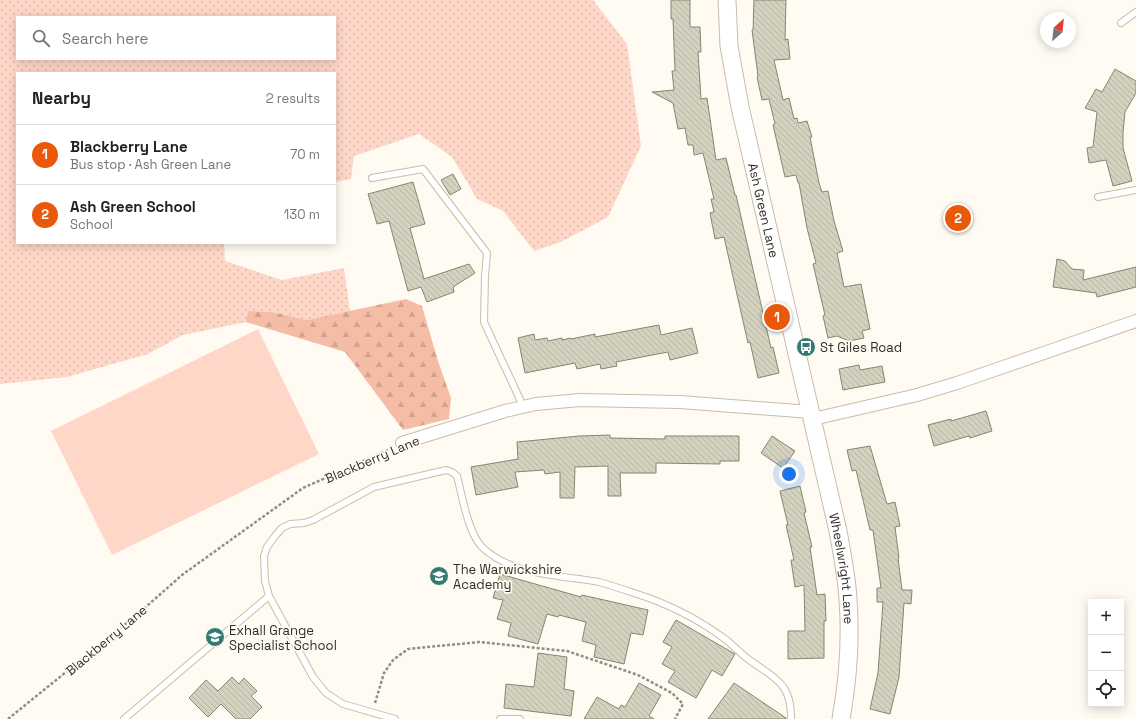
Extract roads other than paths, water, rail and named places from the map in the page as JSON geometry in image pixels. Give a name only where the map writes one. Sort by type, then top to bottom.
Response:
[{"type":"street","name":"Ash Green Lane","points":[[727,0],[729,46],[740,107],[812,416]]},
{"type":"street","points":[[812,416],[917,395],[957,383],[1136,321]]},
{"type":"street","name":"Blackberry Lane","points":[[402,444],[523,406],[580,400],[717,404],[812,416]]},
{"type":"street","name":"Wheelwright Lane","points":[[812,416],[838,531],[848,598],[849,642],[847,681],[841,719]]},
{"type":"lane","points":[[1121,23],[1136,12]]},
{"type":"lane","points":[[372,178],[423,169],[487,253],[484,322],[523,406]]},
{"type":"lane","points":[[1098,197],[1136,190]]},
{"type":"lane","points":[[395,719],[343,704],[326,693],[313,677],[269,596],[265,581],[264,556],[275,536],[282,528],[290,524],[304,523],[313,520],[374,487],[446,470],[457,476],[472,533],[481,546],[492,555],[508,564],[530,571],[600,582],[635,593],[701,622],[780,683],[789,698],[791,719]]},
{"type":"lane","points":[[124,719],[269,596]]},
{"type":"lane","points":[[500,719],[520,719]]},
{"type":"place","name":"Ash Green School","points":[[958,218]]},
{"type":"place","name":"Blackberry Lane","points":[[777,317]]},
{"type":"place","name":"St Giles Road","points":[[806,347]]},
{"type":"place","name":"The Warwickshire Academy","points":[[439,576]]},
{"type":"place","name":"Exhall Grange Specialist School","points":[[215,637]]}]
